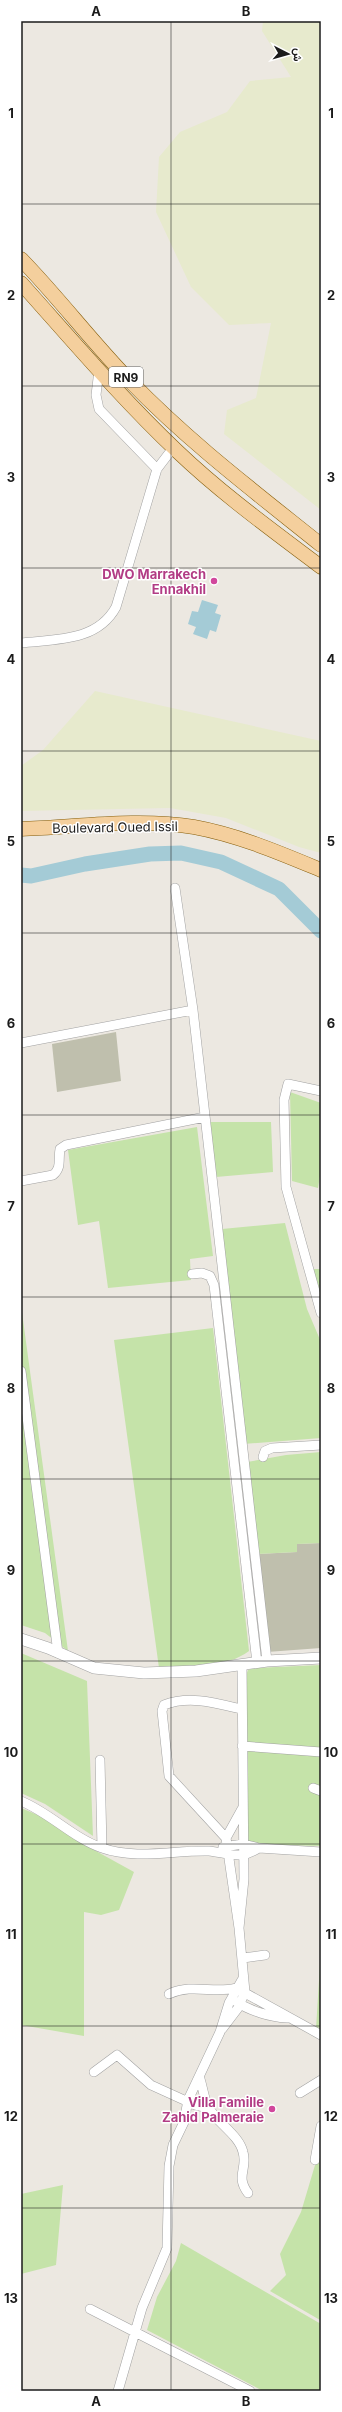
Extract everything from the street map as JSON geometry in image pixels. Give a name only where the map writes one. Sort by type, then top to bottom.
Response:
[{"type":"main road","name":"RN9","points":[[21,259],[131,382],[236,479],[321,545]]},
{"type":"main road","name":"RN9","points":[[21,283],[99,370],[173,448],[231,498],[321,567]]},
{"type":"main road","name":"Boulevard Oued Issil","points":[[21,829],[122,824],[193,827],[256,844],[321,870]]},
{"type":"street","points":[[99,370],[96,395],[99,409],[157,469]]},
{"type":"street","points":[[21,643],[84,635],[96,630],[110,617],[116,607],[157,469],[173,448]]},
{"type":"street","points":[[175,888],[193,1010],[262,1662]]},
{"type":"street","points":[[21,1043],[193,1010]]},
{"type":"street","points":[[321,1091],[288,1084],[284,1100],[286,1187],[321,1313]]},
{"type":"street","points":[[21,1181],[53,1175],[60,1165],[60,1149],[66,1146],[205,1117]]},
{"type":"street","points":[[192,1274],[202,1273],[210,1276],[214,1285],[262,1662]]},
{"type":"street","points":[[21,1371],[58,1653]]},
{"type":"street","points":[[263,1457],[266,1451],[272,1448],[321,1445]]},
{"type":"street","points":[[21,1639],[94,1668],[137,1672],[189,1672],[262,1662],[321,1658]]},
{"type":"street","points":[[239,1928],[244,1879],[241,1709],[242,1665]]},
{"type":"street","points":[[220,2032],[240,2004],[242,1980],[242,1958],[239,1928],[229,1855],[226,1842],[169,1776],[162,1711],[164,1705],[168,1703],[197,1700],[241,1709]]},
{"type":"street","points":[[242,1746],[321,1752]]},
{"type":"street","points":[[100,1760],[102,1848]]},
{"type":"street","points":[[21,1800],[51,1816],[82,1839],[102,1848],[126,1854],[210,1851],[229,1855],[244,1855],[259,1848]]},
{"type":"street","points":[[210,1851],[226,1842],[242,1809]]},
{"type":"street","points":[[226,1842],[244,1844],[259,1848],[321,1852]]},
{"type":"street","points":[[242,1958],[265,1955]]},
{"type":"street","points":[[169,1994],[178,1990],[192,1988],[225,1991],[240,1990],[321,2035]]},
{"type":"street","points":[[118,2391],[144,2301],[167,2248],[170,2155],[184,2122],[188,2100],[200,2079],[220,2032],[232,1998],[240,1990]]},
{"type":"street","points":[[225,1991],[240,2004],[277,2017],[290,2018]]},
{"type":"street","points":[[94,2072],[117,2055],[152,2085],[188,2100],[195,2106],[209,2108]]},
{"type":"street","points":[[200,2079],[209,2108],[239,2144],[243,2152],[241,2178],[242,2185],[248,2194]]},
{"type":"street","points":[[300,2093],[321,2080]]},
{"type":"street","points":[[315,2160],[321,2126]]},
{"type":"street","points":[[90,2309],[136,2331],[250,2391]]},
{"type":"shaded area","points":[[263,21],[321,21],[321,510],[224,434],[227,410],[256,398],[271,323],[229,325],[191,287],[156,212],[159,157],[180,132],[227,112],[250,81],[291,77],[262,31]]},
{"type":"shaded area","points":[[95,691],[321,741],[321,853],[299,847],[226,818],[170,808],[21,811],[21,766],[43,750]]},
{"type":"shaded area","points":[[116,1032],[121,1081],[57,1092],[52,1044]]},
{"type":"shaded area","points":[[321,1543],[321,1648],[267,1652],[257,1554],[297,1552],[296,1544]]},
{"type":"green space","points":[[290,1092],[321,1103],[321,1170],[318,1188],[292,1181]]},
{"type":"green space","points":[[209,1122],[271,1122],[273,1172],[216,1177]]},
{"type":"green space","points":[[197,1127],[213,1256],[190,1259],[191,1280],[108,1288],[99,1221],[78,1225],[68,1150]]},
{"type":"green space","points":[[285,1223],[307,1309],[321,1342],[321,1438],[243,1444],[222,1229]]},
{"type":"green space","points":[[313,1269],[321,1269],[321,1298]]},
{"type":"green space","points":[[21,1305],[68,1651],[45,1633],[21,1625]]},
{"type":"green space","points":[[213,1328],[249,1651],[240,1657],[218,1664],[181,1668],[159,1668],[114,1340]]},
{"type":"green space","points":[[321,1452],[321,1543],[297,1544],[297,1552],[257,1554],[247,1462],[286,1455]]},
{"type":"green space","points":[[21,1653],[87,1681],[93,1836],[45,1804],[21,1793]]},
{"type":"green space","points":[[321,1665],[321,1846],[249,1844],[246,1841],[245,1678],[248,1670],[255,1668]]},
{"type":"green space","points":[[21,1808],[45,1818],[76,1840],[134,1872],[119,1910],[101,1915],[84,1912],[84,2036],[21,2025]]},
{"type":"green space","points":[[321,1948],[321,2032],[316,2029]]},
{"type":"green space","points":[[321,2145],[320,2320],[270,2291],[286,2275],[280,2254],[301,2212]]},
{"type":"green space","points":[[63,2185],[56,2265],[21,2274],[21,2194]]},
{"type":"green space","points":[[181,2243],[321,2324],[321,2391],[263,2391],[147,2330],[157,2297],[176,2261]]},
{"type":"water","points":[[202,600],[218,605],[215,613],[221,615],[216,632],[210,630],[207,639],[193,634],[196,627],[188,624],[192,611],[198,612]]},
{"type":"waterway","points":[[21,875],[31,876],[85,864],[150,854],[181,853],[221,862],[279,889],[321,931]]},
{"type":"place","name":"DWO Marrakech Ennakhil","points":[[214,581]]},
{"type":"place","name":"Villa Famille Zahid Palmeraie","points":[[272,2109]]}]
